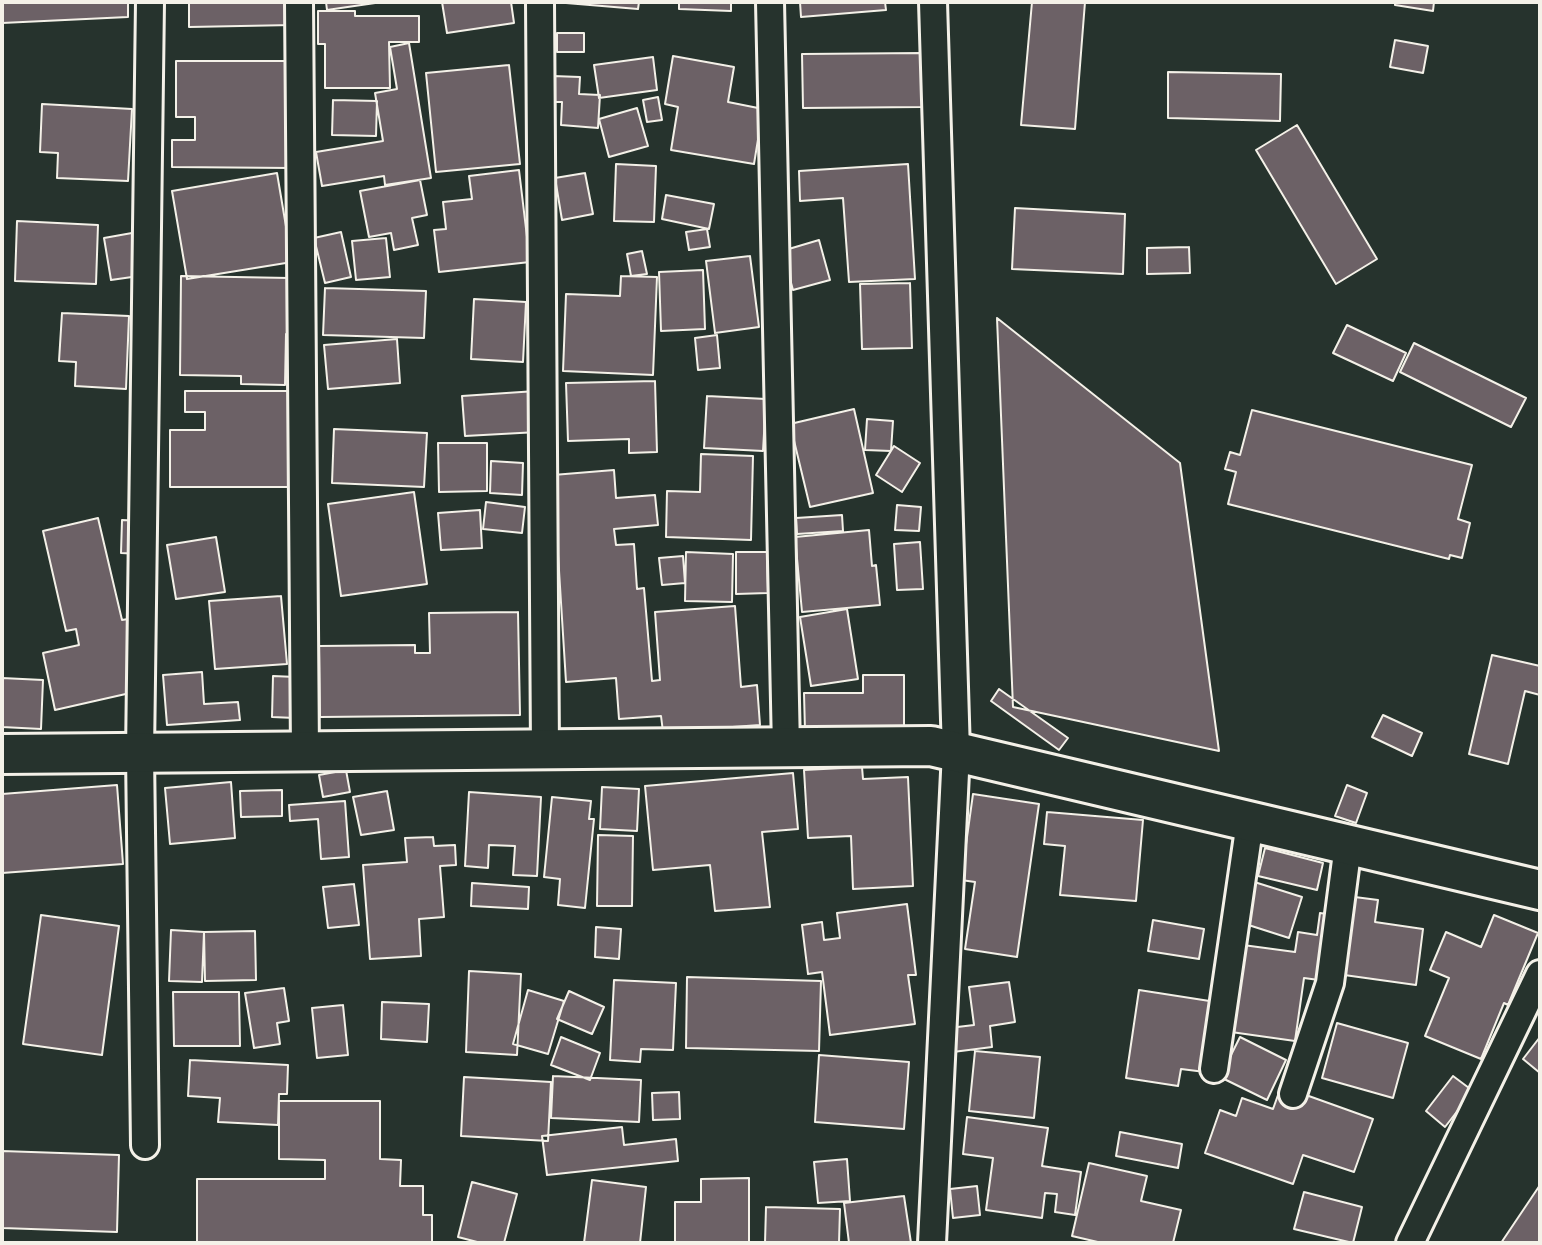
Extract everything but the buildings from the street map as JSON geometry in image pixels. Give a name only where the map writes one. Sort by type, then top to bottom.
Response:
[{"type":"street","points":[[145,1145],[140,753],[150,2]]},
{"type":"street","points":[[299,2],[305,752]]},
{"type":"street","points":[[540,2],[545,750]]},
{"type":"street","points":[[770,2],[786,748]]},
{"type":"street","points":[[932,1243],[956,752],[933,2]]},
{"type":"street","points":[[2,754],[931,746],[1540,890]]},
{"type":"street","points":[[1214,1069],[1250,822]]},
{"type":"street","points":[[1293,1094],[1330,983],[1348,845]]},
{"type":"street","points":[[1410,1243],[1540,974]]}]
